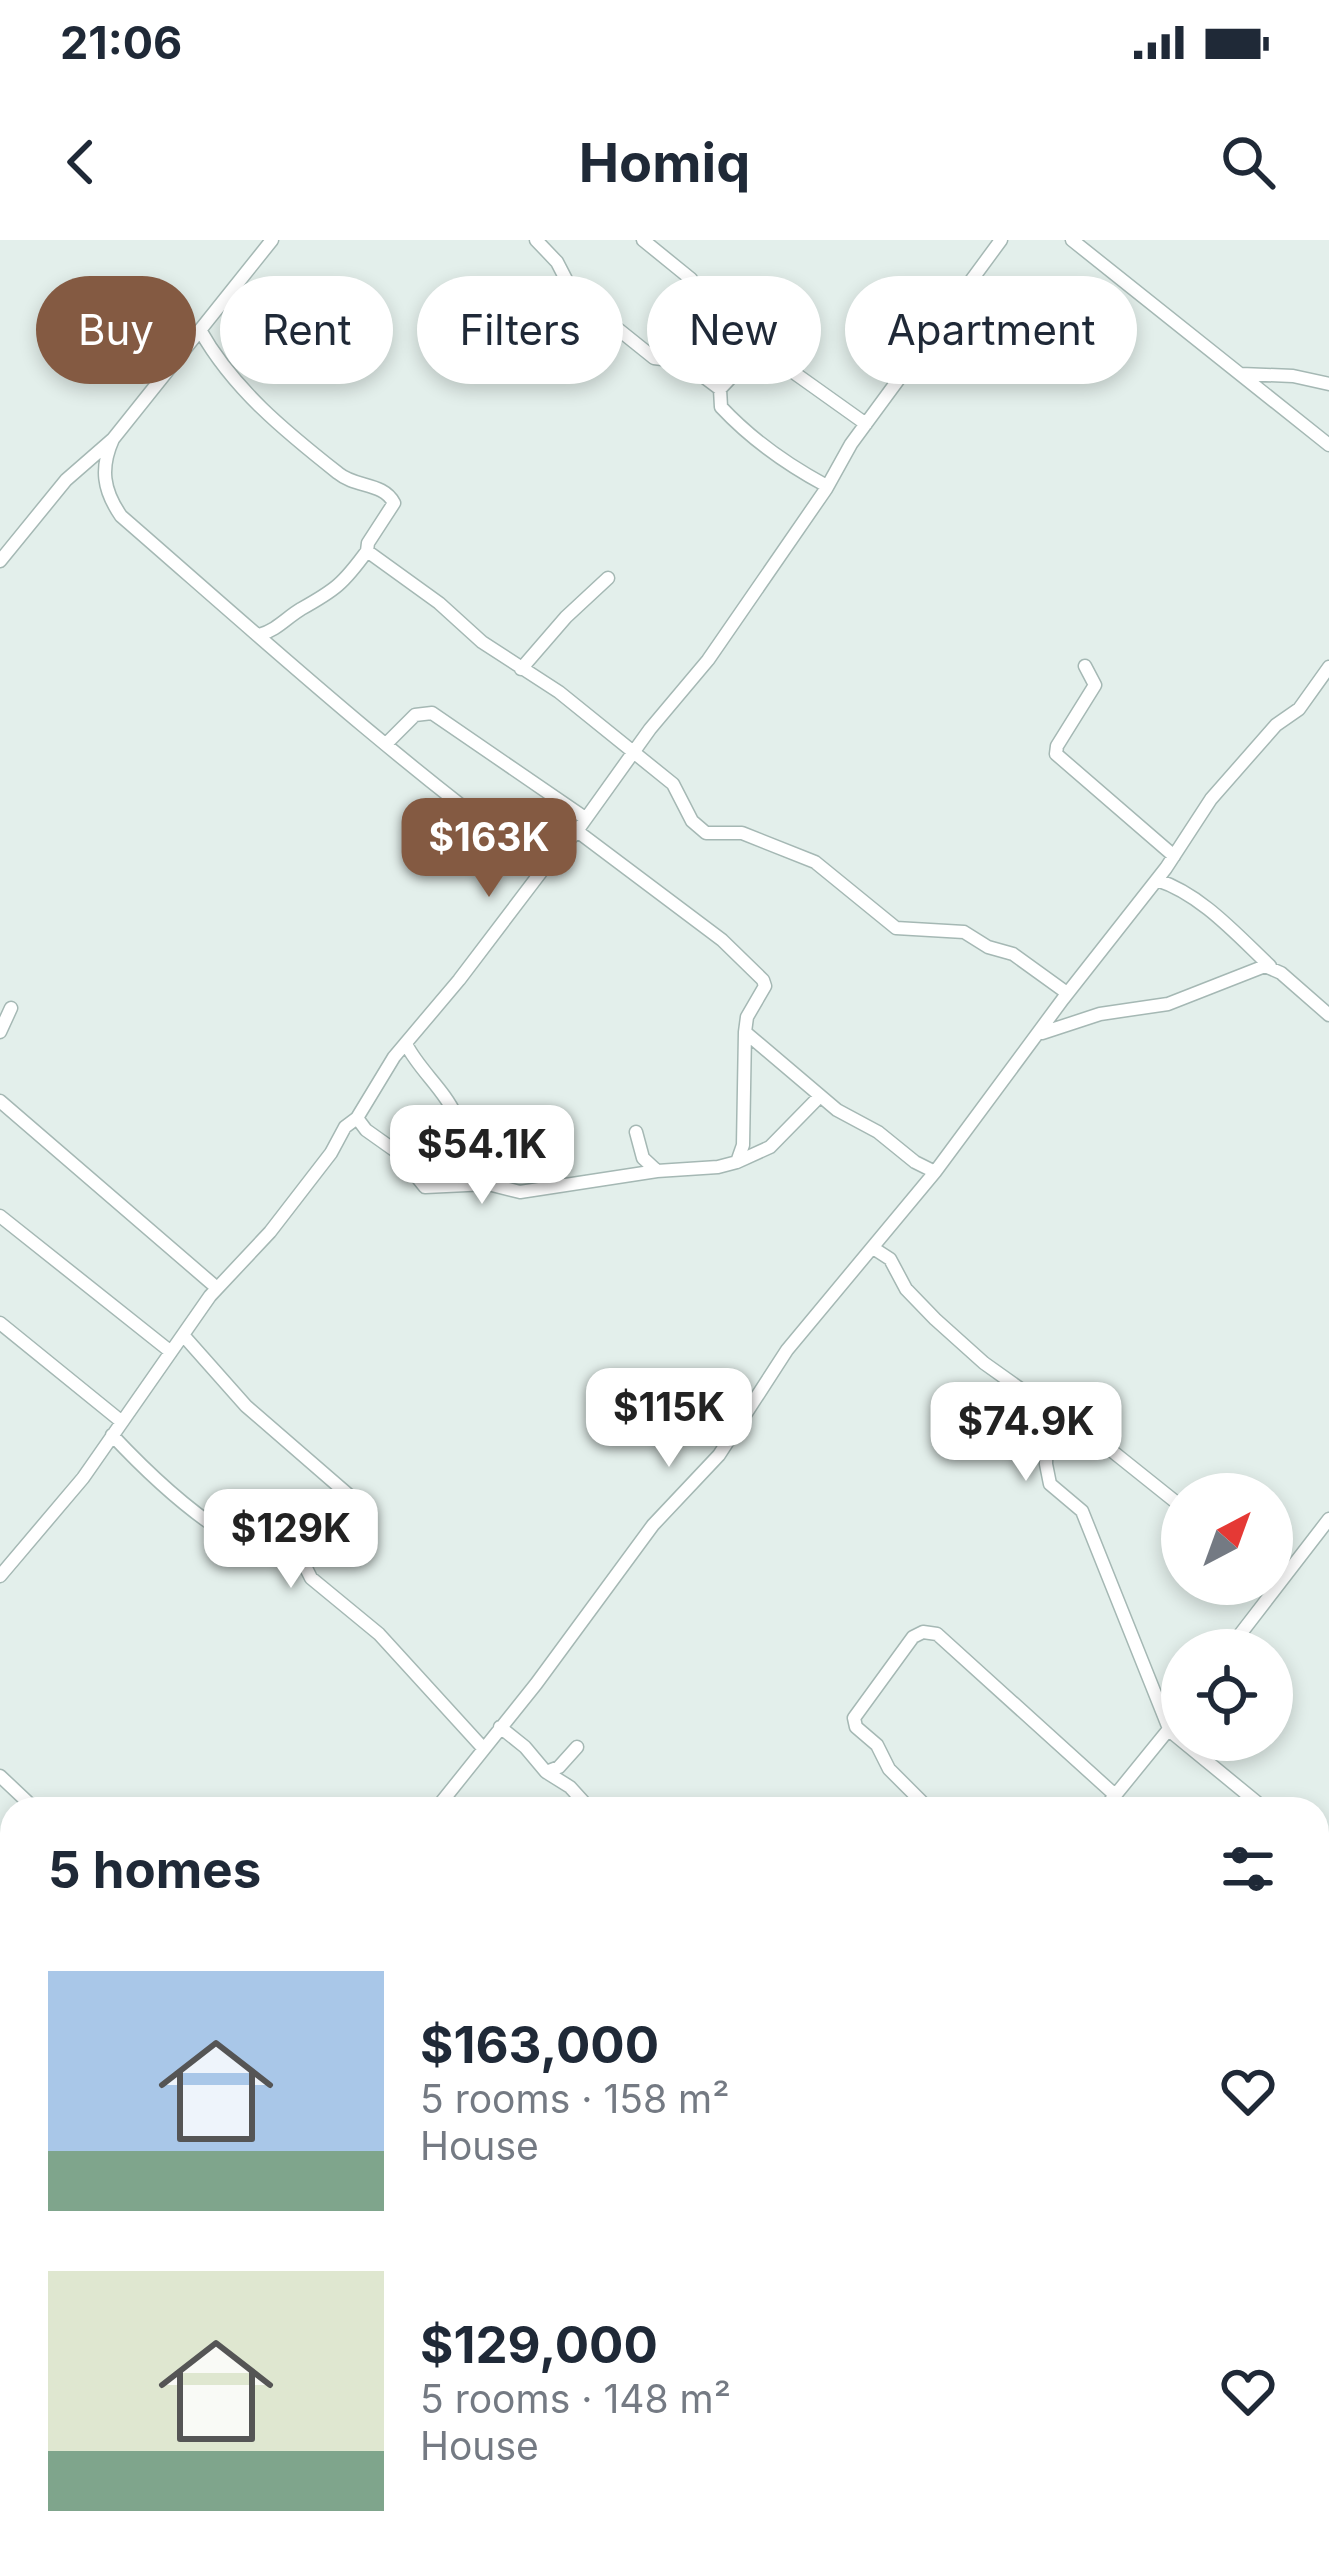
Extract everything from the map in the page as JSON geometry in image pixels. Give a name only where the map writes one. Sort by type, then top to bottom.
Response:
[{"type":"street","points":[[0,561],[66,480],[112,440],[272,240]]},
{"type":"street","points":[[536,240],[579,299],[654,358],[672,353],[720,389]]},
{"type":"street","points":[[643,240],[687,276]]},
{"type":"street","points":[[0,1576],[83,1478],[217,1288],[270,1232],[331,1153],[345,1126],[357,1118],[406,1044],[729,632],[866,424],[1000,240]]},
{"type":"street","points":[[1072,240],[1329,445]]},
{"type":"street","points":[[200,330],[239,385],[287,434],[352,484],[378,488],[394,503],[367,551],[320,602],[259,635]]},
{"type":"street","points":[[1241,374],[1293,376],[1329,384]]},
{"type":"street","points":[[725,384],[720,389],[721,407],[735,422],[789,465],[825,484]]},
{"type":"street","points":[[810,384],[866,424]]},
{"type":"street","points":[[112,440],[102,463],[110,499],[121,516],[386,745],[491,832],[544,868]]},
{"type":"street","points":[[367,551],[521,669],[559,692],[673,784],[692,821],[706,833],[742,833],[815,862],[896,928],[964,932],[988,947],[1013,954],[1067,994]]},
{"type":"street","points":[[521,669],[608,578]]},
{"type":"street","points":[[1085,666],[1095,685],[1056,754],[1174,856]]},
{"type":"street","points":[[445,1797],[653,1525],[718,1454],[787,1350],[935,1172],[1244,758],[1299,709],[1329,667]]},
{"type":"street","points":[[386,745],[415,715],[432,713],[585,818]]},
{"type":"street","points":[[577,831],[722,940],[763,980],[765,986],[747,1017],[743,1144],[737,1162]]},
{"type":"street","points":[[1157,880],[1199,904],[1329,1015]]},
{"type":"street","points":[[1041,1034],[1100,1014],[1168,1004],[1270,966]]},
{"type":"street","points":[[0,1032],[11,1008]]},
{"type":"street","points":[[745,1033],[820,1096],[935,1172]]},
{"type":"street","points":[[406,1044],[412,1059],[455,1112],[466,1144],[470,1184]]},
{"type":"street","points":[[357,1118],[397,1152],[424,1186],[470,1184],[534,1191],[611,1175],[737,1162],[770,1147],[820,1096]]},
{"type":"street","points":[[0,1100],[217,1288]]},
{"type":"street","points":[[636,1132],[643,1157],[657,1171]]},
{"type":"street","points":[[0,1216],[171,1352]]},
{"type":"street","points":[[873,1248],[890,1259],[906,1288],[935,1319],[984,1363],[1036,1400],[1047,1425],[1050,1484],[1082,1511],[1161,1708]]},
{"type":"street","points":[[0,1323],[122,1422]]},
{"type":"street","points":[[183,1335],[247,1406],[351,1497]]},
{"type":"street","points":[[1047,1425],[1090,1438],[1161,1491]]},
{"type":"street","points":[[112,1436],[208,1522],[272,1559],[304,1564],[311,1578],[379,1634],[483,1748]]},
{"type":"street","points":[[1293,1559],[1329,1519]]},
{"type":"street","points":[[917,1797],[890,1769],[877,1745],[856,1727],[854,1718],[913,1637],[923,1632],[937,1634],[1115,1795],[1161,1741]]},
{"type":"street","points":[[500,1727],[579,1797]]},
{"type":"street","points":[[546,1772],[559,1767],[577,1747]]},
{"type":"street","points":[[1207,1761],[1250,1797]]},
{"type":"street","points":[[0,1776],[22,1797]]}]
